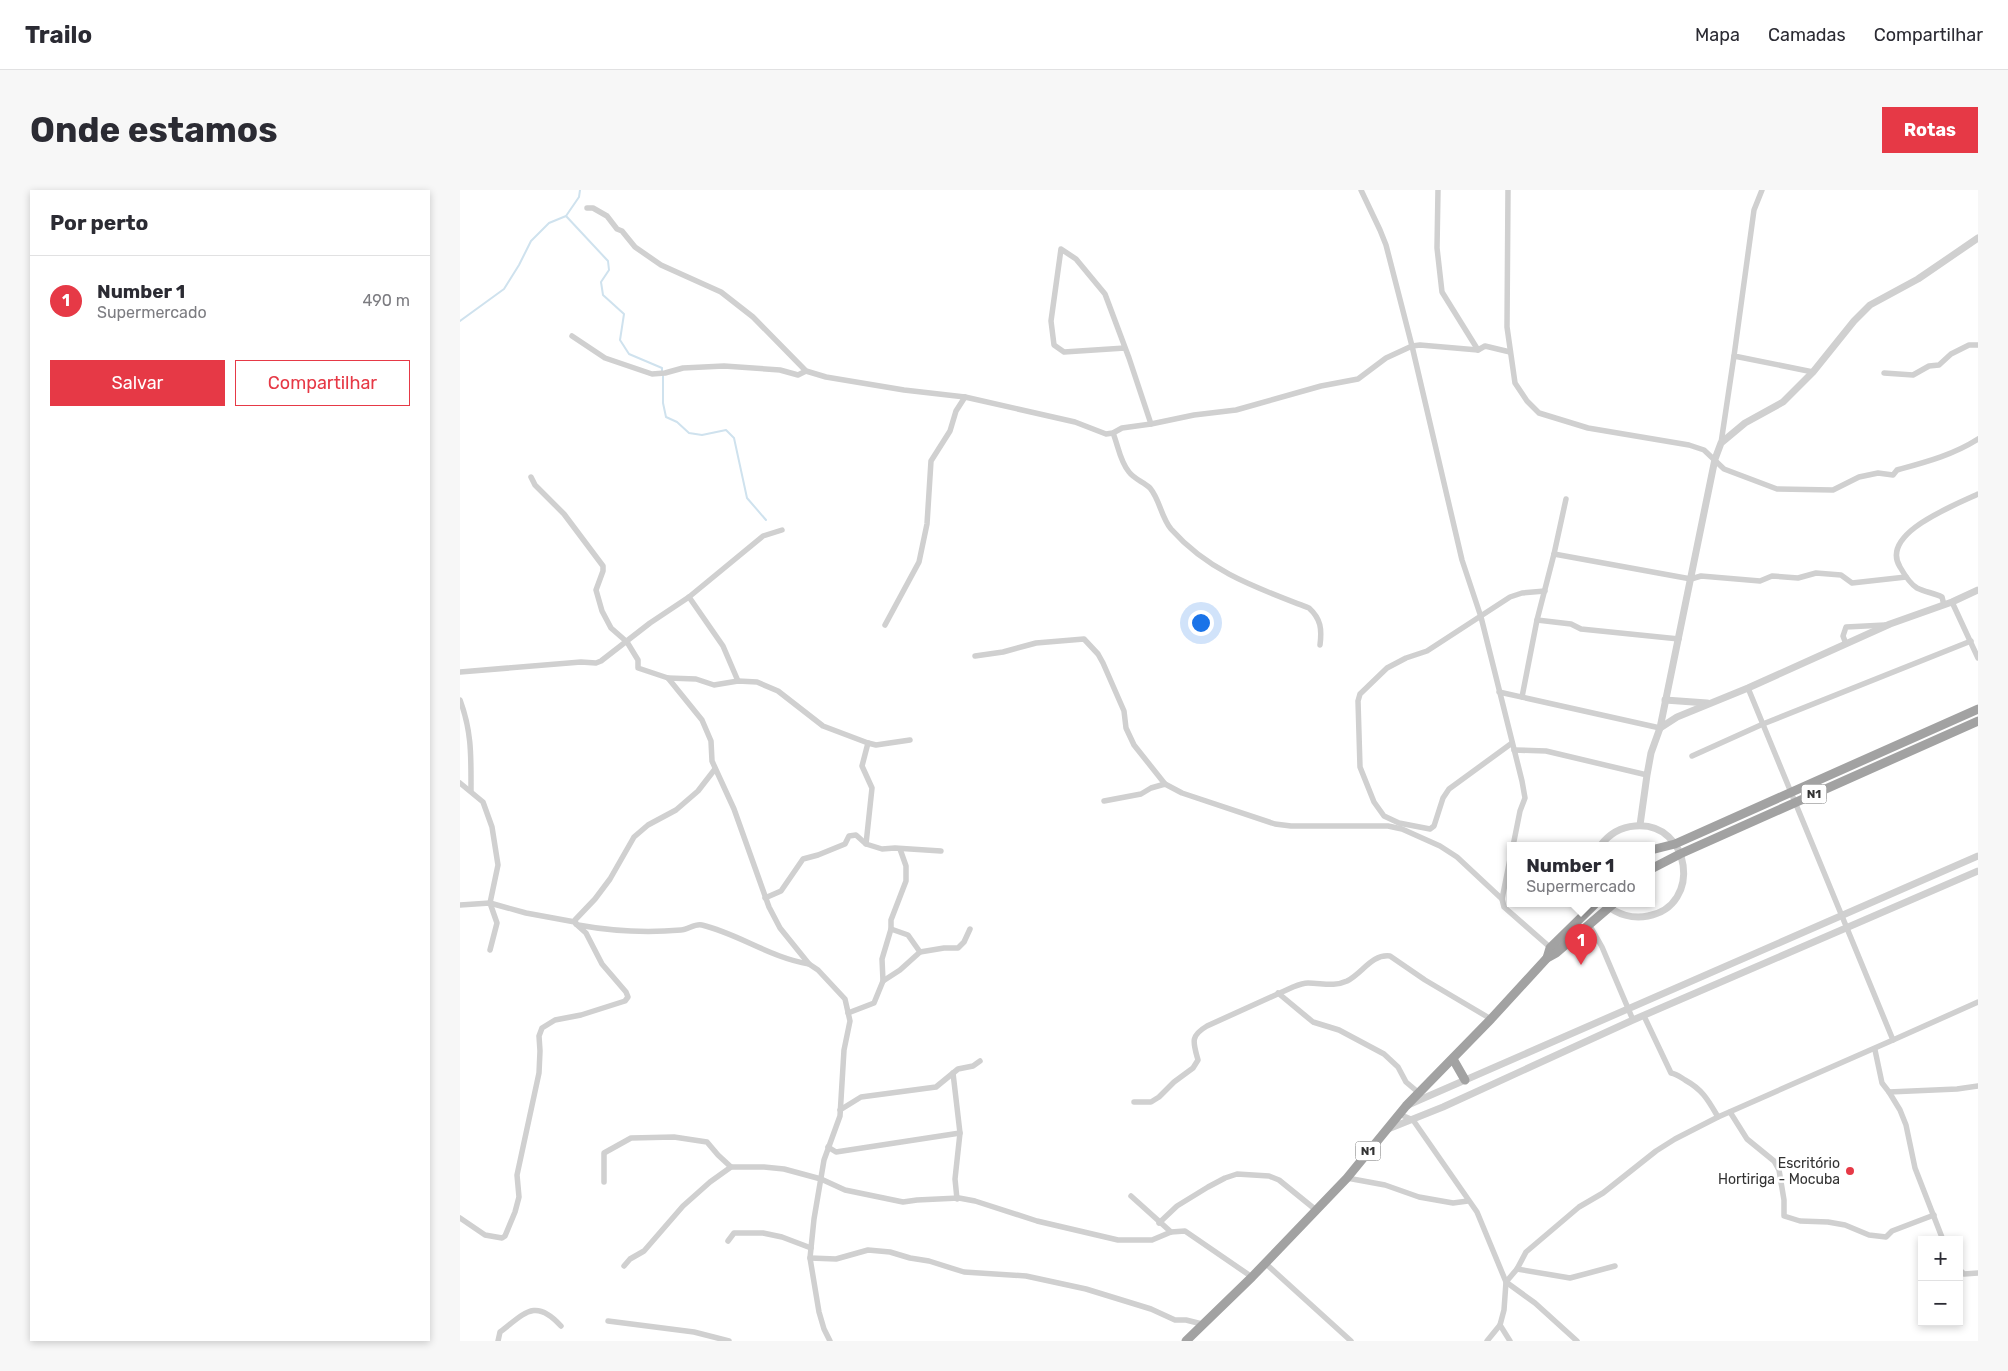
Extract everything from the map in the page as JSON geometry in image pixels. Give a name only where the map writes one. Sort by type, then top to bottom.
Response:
[{"type":"highway","name":"N1","points":[[1655,849],[1675,844],[1978,709]]},
{"type":"highway","name":"N1","points":[[1655,865],[1978,721]]},
{"type":"highway","name":"N1","points":[[1186,1341],[1265,1264],[1347,1178],[1384,1130],[1491,1019],[1591,907]]},
{"type":"highway","name":"N1","points":[[1553,950],[1589,924],[1607,907]]},
{"type":"highway","points":[[1453,1059],[1465,1080]]},
{"type":"street","points":[[1360,190],[1386,245],[1412,346],[1462,560],[1481,617],[1514,750],[1525,798],[1520,811],[1514,842]]},
{"type":"street","points":[[1438,190],[1437,248],[1442,292],[1478,350]]},
{"type":"street","points":[[1508,190],[1507,326],[1510,352],[1515,383],[1527,401],[1539,413],[1588,428],[1689,445],[1704,450],[1724,469],[1777,489],[1833,490],[1859,477],[1878,473],[1893,475],[1897,470],[1934,460],[1960,450],[1978,439]]},
{"type":"street","points":[[1640,826],[1647,775],[1660,728],[1715,459],[1721,442],[1754,210],[1762,190]]},
{"type":"street","points":[[587,208],[593,208],[607,216],[635,247],[661,265],[721,292],[753,317],[806,371],[826,377],[904,390],[965,397],[1075,422],[1100,433],[1113,433],[1122,428],[1194,415],[1236,410],[1321,386],[1358,379],[1386,358],[1420,344],[1478,350],[1485,346],[1510,352]]},
{"type":"street","points":[[1721,442],[1745,422],[1783,402],[1813,372],[1854,321],[1870,305],[1918,279],[1978,238]]},
{"type":"street","points":[[1125,348],[1064,352],[1054,345],[1050,321],[1061,249],[1076,259],[1105,294],[1125,348],[1151,424]]},
{"type":"street","points":[[572,336],[605,358],[652,374],[683,368],[724,366],[780,370],[798,374],[806,371]]},
{"type":"street","points":[[1884,373],[1913,375],[1929,366],[1939,365],[1951,354],[1969,344],[1978,345]]},
{"type":"street","points":[[1734,356],[1813,372]]},
{"type":"street","points":[[885,626],[919,562],[927,524],[931,461],[950,431],[956,411],[965,397]]},
{"type":"street","points":[[1113,433],[1126,468],[1134,477],[1150,489],[1170,527],[1193,552],[1250,586],[1309,608],[1316,615],[1322,628],[1320,645]]},
{"type":"street","points":[[531,477],[535,485],[564,514],[603,566],[603,571],[596,587],[596,593],[610,627],[627,642],[638,660],[638,668],[668,678],[696,679],[714,685],[738,681],[757,682],[775,689],[824,726],[868,743],[876,745],[910,740]]},
{"type":"street","points":[[1944,605],[1942,597],[1916,588],[1906,577],[1898,564],[1898,543],[1921,522],[1978,494]]},
{"type":"street","points":[[1522,697],[1537,620],[1566,499]]},
{"type":"street","points":[[460,672],[581,662],[596,663],[689,597],[763,536],[782,530]]},
{"type":"street","points":[[1554,554],[1691,579],[1701,576],[1760,581],[1772,576],[1798,578],[1816,573],[1841,575],[1852,583],[1906,577]]},
{"type":"street","points":[[1499,692],[1660,728],[1677,717],[1748,688],[1890,624],[1952,602],[1978,590]]},
{"type":"street","points":[[1512,742],[1448,789],[1443,798],[1436,821],[1430,829],[1399,823],[1384,816],[1368,790],[1360,767],[1358,701],[1360,694],[1387,668],[1427,650],[1510,597],[1522,593],[1545,591]]},
{"type":"street","points":[[689,597],[724,646],[738,681]]},
{"type":"street","points":[[1952,602],[1978,658]]},
{"type":"street","points":[[1537,620],[1571,624],[1581,629],[1679,639]]},
{"type":"street","points":[[1846,644],[1843,636],[1846,627],[1890,624]]},
{"type":"street","points":[[975,656],[1003,652],[1036,643],[1084,639],[1098,654],[1103,663],[1124,711],[1126,728],[1134,745],[1165,784],[1182,793],[1274,824],[1301,826],[1388,826],[1402,829],[1440,846],[1457,857],[1502,898]]},
{"type":"street","points":[[1692,756],[1763,724],[1971,641]]},
{"type":"street","points":[[668,678],[702,720],[711,741],[712,761],[734,809],[752,863],[761,881],[765,898],[780,928],[809,964],[837,988],[845,1000],[849,1023],[844,1050],[839,1119],[828,1147],[821,1179],[810,1258],[819,1312],[830,1341]]},
{"type":"street","points":[[1748,688],[1893,1040]]},
{"type":"street","points":[[460,700],[472,744],[471,790]]},
{"type":"street","points":[[1665,700],[1710,704]]},
{"type":"street","points":[[866,844],[872,788],[862,766],[868,743]]},
{"type":"street","points":[[1514,750],[1546,751],[1647,775]]},
{"type":"street","points":[[576,923],[610,879],[634,837],[648,826],[676,810],[698,791],[716,769]]},
{"type":"street","points":[[460,784],[471,790],[483,802],[491,821],[495,843],[498,865],[490,904],[497,923],[490,950]]},
{"type":"street","points":[[1104,801],[1141,794],[1151,788],[1165,784]]},
{"type":"street","points":[[1604,842],[1615,832],[1627,827],[1640,826],[1658,830],[1675,844],[1684,868],[1684,879],[1679,894],[1661,912],[1640,918],[1620,914],[1611,907]]},
{"type":"street","points":[[765,898],[781,891],[803,859],[845,844],[849,836],[856,835],[866,844],[882,849],[941,851]]},
{"type":"street","points":[[848,1013],[874,1003],[883,981],[882,959],[891,929],[891,920],[906,881],[906,866],[900,849]]},
{"type":"street","points":[[1406,1106],[1978,856]]},
{"type":"street","points":[[1384,1130],[1413,1120],[1633,1020],[1978,871]]},
{"type":"street","points":[[1507,874],[1502,898],[1504,906],[1553,950]]},
{"type":"street","points":[[460,905],[490,904],[576,923],[630,931],[683,930],[700,924],[739,937],[792,961],[809,964]]},
{"type":"street","points":[[460,1218],[485,1235],[502,1238],[515,1212],[519,1197],[517,1175],[539,1073],[539,1036],[542,1028],[555,1020],[625,1001],[628,997],[626,992],[602,964],[586,933],[576,923]]},
{"type":"street","points":[[1589,924],[1598,939],[1633,1020]]},
{"type":"street","points":[[883,981],[900,970],[920,952],[958,948],[964,942],[970,928]]},
{"type":"street","points":[[891,929],[908,935],[920,952]]},
{"type":"street","points":[[1768,948],[1774,960]]},
{"type":"street","points":[[1134,1102],[1151,1102],[1193,1068],[1198,1060],[1193,1043],[1198,1032],[1225,1017],[1278,993],[1306,983],[1338,984],[1350,980],[1377,956],[1390,956],[1425,980],[1491,1019]]},
{"type":"street","points":[[1691,982],[1696,993]]},
{"type":"street","points":[[1278,993],[1313,1022],[1339,1030],[1384,1054],[1398,1068],[1406,1082],[1418,1094]]},
{"type":"street","points":[[1506,1282],[1517,1269],[1526,1252],[1579,1207],[1603,1193],[1656,1150],[1718,1117],[1875,1050],[1978,1002]]},
{"type":"street","points":[[1644,1016],[1671,1073],[1677,1074],[1697,1086],[1707,1098],[1718,1117]]},
{"type":"street","points":[[1593,1025],[1598,1037]]},
{"type":"street","points":[[1875,1050],[1882,1083],[1900,1110],[1906,1125],[1915,1168],[1942,1236]]},
{"type":"street","points":[[840,1110],[861,1096],[936,1086],[961,1068],[973,1066],[980,1061]]},
{"type":"street","points":[[953,1073],[960,1133],[955,1179],[957,1199]]},
{"type":"street","points":[[1888,1092],[1957,1089],[1978,1086]]},
{"type":"street","points":[[1730,1112],[1746,1139],[1774,1161],[1779,1170],[1784,1200],[1784,1216],[1800,1221],[1828,1222],[1844,1225],[1869,1235],[1886,1237],[1892,1231],[1934,1215]]},
{"type":"street","points":[[1399,1114],[1413,1120],[1477,1212],[1506,1282],[1504,1310],[1500,1324],[1487,1341]]},
{"type":"street","points":[[828,1147],[836,1152],[960,1133]]},
{"type":"street","points":[[604,1182],[604,1153],[634,1137],[669,1137],[705,1141],[731,1167]]},
{"type":"street","points":[[624,1266],[630,1259],[644,1251],[683,1206],[710,1182],[731,1167],[784,1168],[821,1179],[845,1190],[903,1202],[957,1199],[975,1201],[1037,1221],[1118,1240],[1152,1240],[1176,1231],[1189,1233],[1252,1277]]},
{"type":"street","points":[[1160,1223],[1177,1206],[1224,1178],[1237,1174],[1269,1176],[1279,1180],[1316,1210]]},
{"type":"street","points":[[1347,1178],[1385,1184],[1419,1197],[1453,1203],[1468,1201]]},
{"type":"street","points":[[1131,1196],[1171,1232]]},
{"type":"street","points":[[728,1241],[734,1233],[756,1232],[782,1237],[811,1248]]},
{"type":"street","points":[[810,1258],[836,1259],[868,1250],[890,1252],[964,1272],[1026,1276],[1080,1287],[1151,1309],[1175,1320],[1186,1320],[1202,1324]]},
{"type":"street","points":[[1265,1264],[1351,1341]]},
{"type":"street","points":[[1517,1269],[1570,1278],[1615,1266]]},
{"type":"street","points":[[1963,1273],[1978,1273]]},
{"type":"street","points":[[1506,1282],[1535,1303],[1577,1341]]},
{"type":"street","points":[[498,1341],[500,1332],[521,1314],[530,1311],[541,1311],[561,1326]]},
{"type":"street","points":[[608,1321],[694,1332],[729,1341]]},
{"type":"street","points":[[1500,1324],[1510,1341]]},
{"type":"waterway","points":[[460,321],[504,289],[531,241],[549,223],[566,216],[579,197],[580,190]]},
{"type":"waterway","points":[[566,216],[608,261],[609,270],[601,282],[603,295],[624,314],[620,340],[629,354],[662,368],[662,371]]},
{"type":"waterway","points":[[663,376],[663,403],[666,417],[677,422],[689,433],[702,435],[726,430],[734,438],[747,498],[766,520]]},
{"type":"place","name":"Number 1","points":[[1581,965]]},
{"type":"place","name":"Escritório Hortiriga - Mocuba","points":[[1850,1171]]}]
